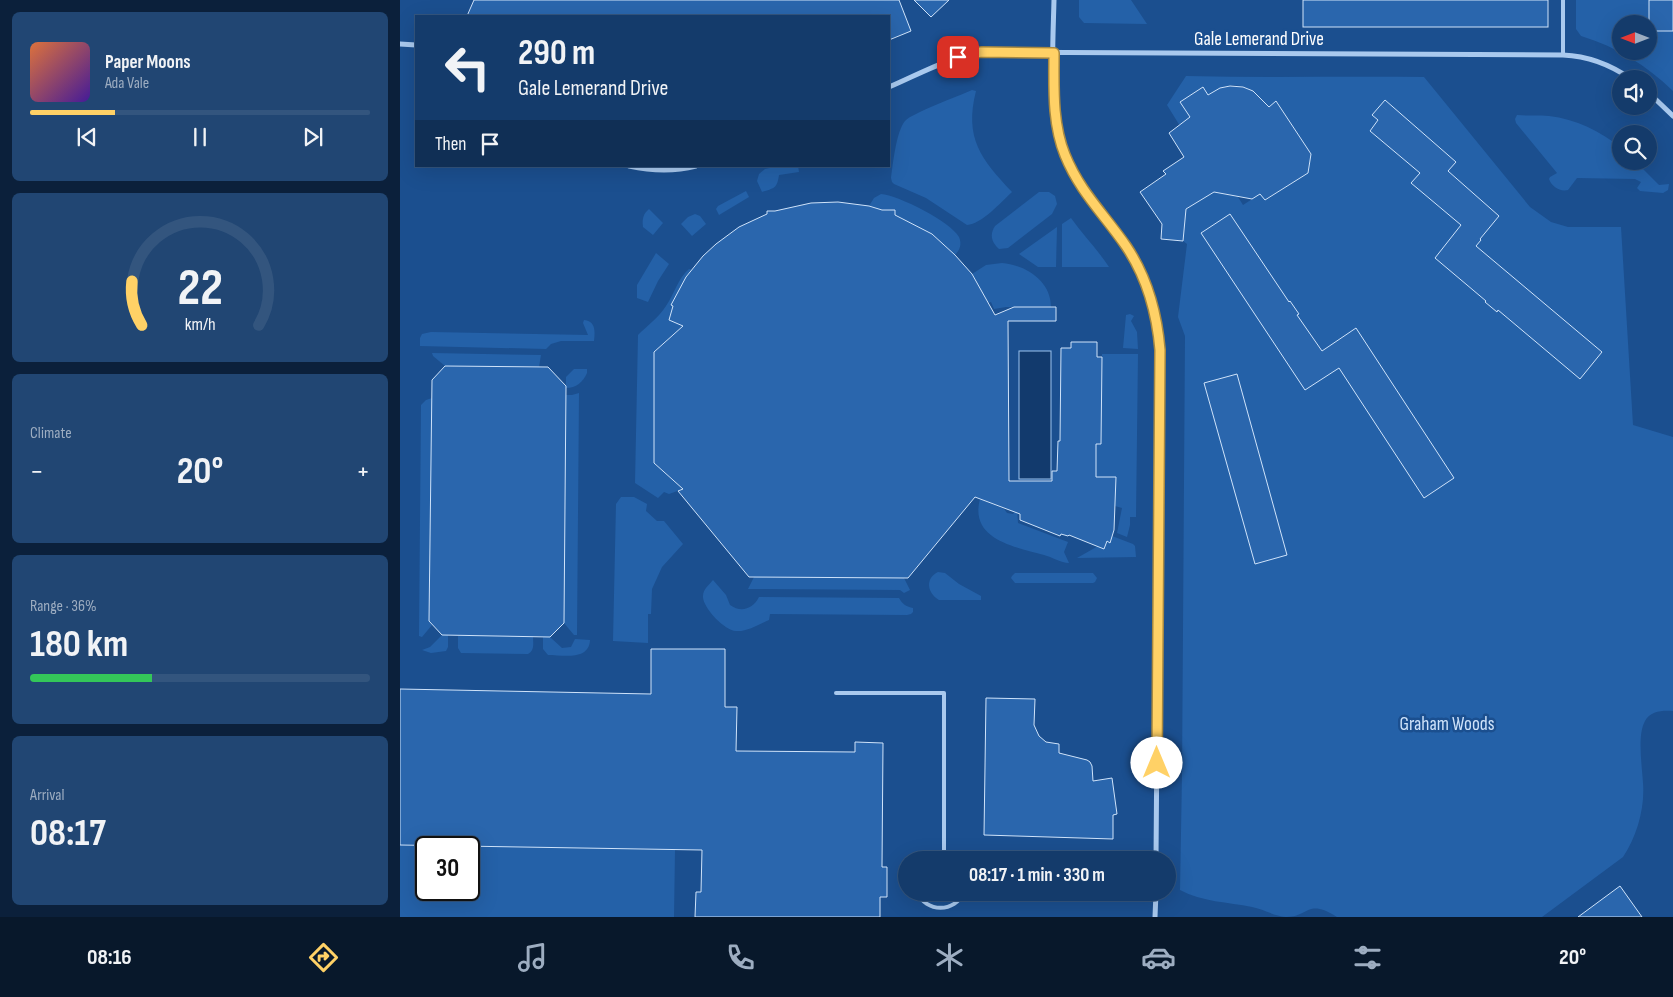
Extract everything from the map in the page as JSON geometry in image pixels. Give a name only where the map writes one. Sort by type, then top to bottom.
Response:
[{"type":"street","points":[[1054,0],[1056,120],[1060,141],[1078,183],[1126,246],[1136,263],[1148,290],[1158,332],[1160,360],[1156,851]]},
{"type":"street","points":[[400,44],[415,44]]},
{"type":"street","name":"Gale Lemerand Drive","points":[[890,86],[947,61],[972,53],[992,52],[1563,55],[1603,63],[1618,70]]},
{"type":"street","points":[[1657,101],[1673,116]]},
{"type":"street","points":[[634,167],[666,171],[690,167]]},
{"type":"street","points":[[1156,901],[1156,917]]},
{"type":"lane","points":[[1563,0],[1563,55]]},
{"type":"lane","points":[[836,693],[944,694],[944,851]]},
{"type":"lane","points":[[922,901],[933,907],[942,908],[959,901]]},
{"type":"green space","points":[[1079,0],[1131,0],[1147,24],[1084,23],[1079,17]]},
{"type":"green space","points":[[1576,0],[1673,0],[1673,91],[1657,77],[1657,70],[1648,70],[1633,60],[1658,60],[1658,15],[1612,15],[1612,48],[1581,36],[1576,29]]},
{"type":"green space","name":"Graham Woods","points":[[1186,76],[1424,77],[1530,207],[1551,222],[1568,227],[1621,227],[1633,425],[1673,437],[1673,711],[1653,713],[1645,721],[1641,734],[1643,802],[1636,831],[1623,857],[1542,917],[1337,917],[1320,909],[1314,909],[1286,917],[1252,907],[1197,897],[1180,890],[1185,336],[1178,317],[1187,244],[1183,241],[1186,209],[1214,192],[1238,197],[1243,205],[1260,194],[1266,200],[1308,173],[1311,154],[1277,102],[1267,108],[1259,97],[1243,86],[1229,86],[1196,99],[1180,102],[1199,130],[1180,126],[1167,105]]},
{"type":"green space","points":[[972,90],[976,91],[972,122],[978,147],[992,169],[1012,192],[985,217],[973,224],[967,225],[926,198],[894,184],[891,178],[897,140],[905,121],[926,109]]},
{"type":"green space","points":[[1517,115],[1545,116],[1569,120],[1587,127],[1612,141],[1612,170],[1644,170],[1659,185],[1669,184],[1668,190],[1663,193],[1640,191],[1637,188],[1641,182],[1635,179],[1577,178],[1568,190],[1557,188],[1549,179],[1557,173],[1516,123]]},
{"type":"green space","points":[[798,167],[799,172],[779,175],[774,187],[762,192],[757,181],[759,174],[765,169]]},
{"type":"green space","points":[[746,191],[749,197],[719,215],[716,209],[718,206]]},
{"type":"green space","points":[[1039,192],[1049,192],[1055,196],[1057,204],[1052,214],[1008,248],[999,249],[992,239],[995,226]]},
{"type":"green space","points":[[881,194],[911,204],[946,224],[959,237],[960,244],[957,253],[955,255],[932,234],[895,215],[895,210],[882,210],[869,206],[874,198]]},
{"type":"green space","points":[[649,209],[663,223],[653,235],[643,227],[643,217]]},
{"type":"green space","points":[[695,214],[700,216],[706,224],[692,236],[681,224],[688,217]]},
{"type":"green space","points":[[1071,218],[1109,267],[1062,267],[1062,224]]},
{"type":"green space","points":[[1057,227],[1056,267],[1038,267],[1019,254]]},
{"type":"green space","points":[[656,253],[669,264],[648,302],[637,298],[637,285]]},
{"type":"green space","points":[[1002,263],[1020,267],[1036,276],[1047,289],[1051,307],[1006,307],[994,309],[991,302],[988,303],[972,274],[986,265]]},
{"type":"green space","points":[[689,269],[692,270],[671,305],[673,306],[669,320],[683,326],[654,352],[654,463],[683,489],[669,494],[664,492],[658,498],[635,483],[638,335],[663,310],[682,277]]},
{"type":"green space","points":[[1126,315],[1134,316],[1131,321],[1137,332],[1138,349],[1123,348]]},
{"type":"green space","points":[[584,320],[591,322],[593,325],[594,341],[561,341],[551,344],[546,349],[420,346],[422,334],[431,332],[588,335],[583,323]]},
{"type":"green space","points":[[432,353],[541,355],[539,367],[445,366]]},
{"type":"green space","points":[[1102,354],[1138,354],[1136,517],[1130,517],[1127,537],[1117,533],[1122,508],[1115,506],[1116,477],[1078,477],[1096,459],[1096,444],[1101,443]]},
{"type":"green space","points":[[574,369],[587,369],[587,373],[579,384],[566,388],[566,377]]},
{"type":"green space","points":[[579,393],[577,635],[574,635],[564,623],[566,395]]},
{"type":"green space","points":[[432,398],[429,621],[432,625],[422,637],[419,636],[421,405],[426,400]]},
{"type":"green space","points":[[621,497],[634,497],[647,504],[646,511],[657,521],[664,521],[683,544],[662,567],[652,589],[651,614],[648,614],[648,643],[613,641],[616,504]]},
{"type":"green space","points":[[980,499],[1004,509],[1007,513],[1013,514],[1017,509],[1018,523],[1068,542],[1064,552],[1069,563],[1009,545],[988,533],[981,524],[978,513]]},
{"type":"green space","points":[[1112,536],[1133,544],[1136,557],[1077,558],[1107,541],[1109,542]]},
{"type":"green space","points":[[938,572],[945,573],[959,584],[981,596],[981,600],[939,600],[932,594],[929,586],[931,578]]},
{"type":"green space","points":[[1015,573],[1093,573],[1097,578],[1093,583],[1015,583],[1011,578]]},
{"type":"green space","points":[[754,577],[904,578],[910,590],[904,593],[900,590],[748,589]]},
{"type":"green space","points":[[713,580],[726,595],[730,605],[738,609],[750,607],[759,597],[899,598],[905,605],[913,608],[913,612],[907,615],[770,614],[769,620],[749,629],[736,631],[720,623],[706,606],[703,596],[704,591]]},
{"type":"green space","points":[[442,635],[448,635],[446,651],[431,653],[422,650],[430,647]]},
{"type":"green space","points":[[458,636],[533,636],[533,646],[528,654],[461,653],[458,648]]},
{"type":"green space","points":[[543,637],[550,637],[562,648],[571,647],[575,639],[590,640],[589,647],[580,654],[568,656],[548,655],[543,649]]},
{"type":"green space","points":[[400,689],[668,850],[675,850],[674,917],[400,917]]},
{"type":"shaded area","points":[[1019,351],[1051,351],[1051,479],[1019,479]]},
{"type":"building","points":[[474,0],[899,0],[911,31],[890,40],[890,15],[467,15]]},
{"type":"building","points":[[914,0],[949,0],[931,17]]},
{"type":"building","points":[[1303,0],[1548,0],[1548,27],[1303,27]]},
{"type":"building","points":[[1649,0],[1673,0],[1673,31],[1658,31],[1658,15],[1649,15]]},
{"type":"building","points":[[1230,86],[1243,87],[1253,91],[1269,107],[1276,101],[1311,154],[1308,173],[1265,200],[1260,194],[1252,199],[1214,192],[1186,209],[1183,241],[1161,239],[1162,224],[1140,192],[1166,174],[1163,171],[1184,157],[1169,133],[1190,117],[1180,102],[1203,87],[1208,95],[1220,88]]},
{"type":"building","points":[[1385,100],[1456,162],[1448,171],[1499,216],[1476,246],[1602,352],[1580,379],[1498,310],[1497,312],[1485,302],[1435,258],[1461,225],[1411,183],[1420,173],[1370,131],[1378,120],[1372,115]]},
{"type":"building","points":[[838,202],[869,206],[882,210],[895,210],[895,215],[932,234],[972,274],[995,315],[1014,307],[1056,307],[1056,321],[1008,321],[1009,481],[1052,481],[1052,471],[1057,471],[1058,441],[1060,441],[1061,348],[1071,348],[1071,342],[1097,342],[1097,357],[1102,357],[1101,444],[1096,444],[1096,477],[1116,477],[1114,530],[1110,543],[1107,541],[1104,549],[1069,535],[1061,534],[1060,536],[1020,520],[1020,514],[975,497],[908,578],[749,577],[678,491],[683,489],[654,463],[654,352],[683,326],[669,320],[673,306],[671,305],[686,277],[703,256],[716,244],[739,227],[767,214],[767,211],[811,203]]},
{"type":"building","points":[[1230,214],[1299,314],[1297,315],[1322,351],[1356,328],[1454,478],[1424,498],[1339,368],[1305,390],[1201,233]]},
{"type":"building","points":[[445,366],[548,367],[566,386],[564,623],[550,637],[442,635],[429,621],[432,380]]},
{"type":"building","points":[[1237,374],[1287,555],[1255,564],[1204,383]]},
{"type":"building","points":[[651,649],[725,649],[725,707],[737,707],[736,751],[855,752],[855,742],[883,743],[882,867],[887,867],[887,897],[880,897],[880,917],[695,917],[696,892],[701,892],[702,850],[480,846],[480,836],[415,836],[415,845],[400,845],[400,689],[651,694]]},
{"type":"building","points":[[986,698],[1035,699],[1034,725],[1039,736],[1046,742],[1059,744],[1059,753],[1090,762],[1093,781],[1112,778],[1117,814],[1113,815],[1113,839],[984,835]]},
{"type":"building","points":[[1620,886],[1642,917],[1578,917]]},
{"type":"route","points":[[958,57],[981,52],[1054,53],[1057,128],[1065,154],[1078,183],[1126,246],[1148,290],[1152,303],[1157,322],[1160,350],[1157,763]]}]
